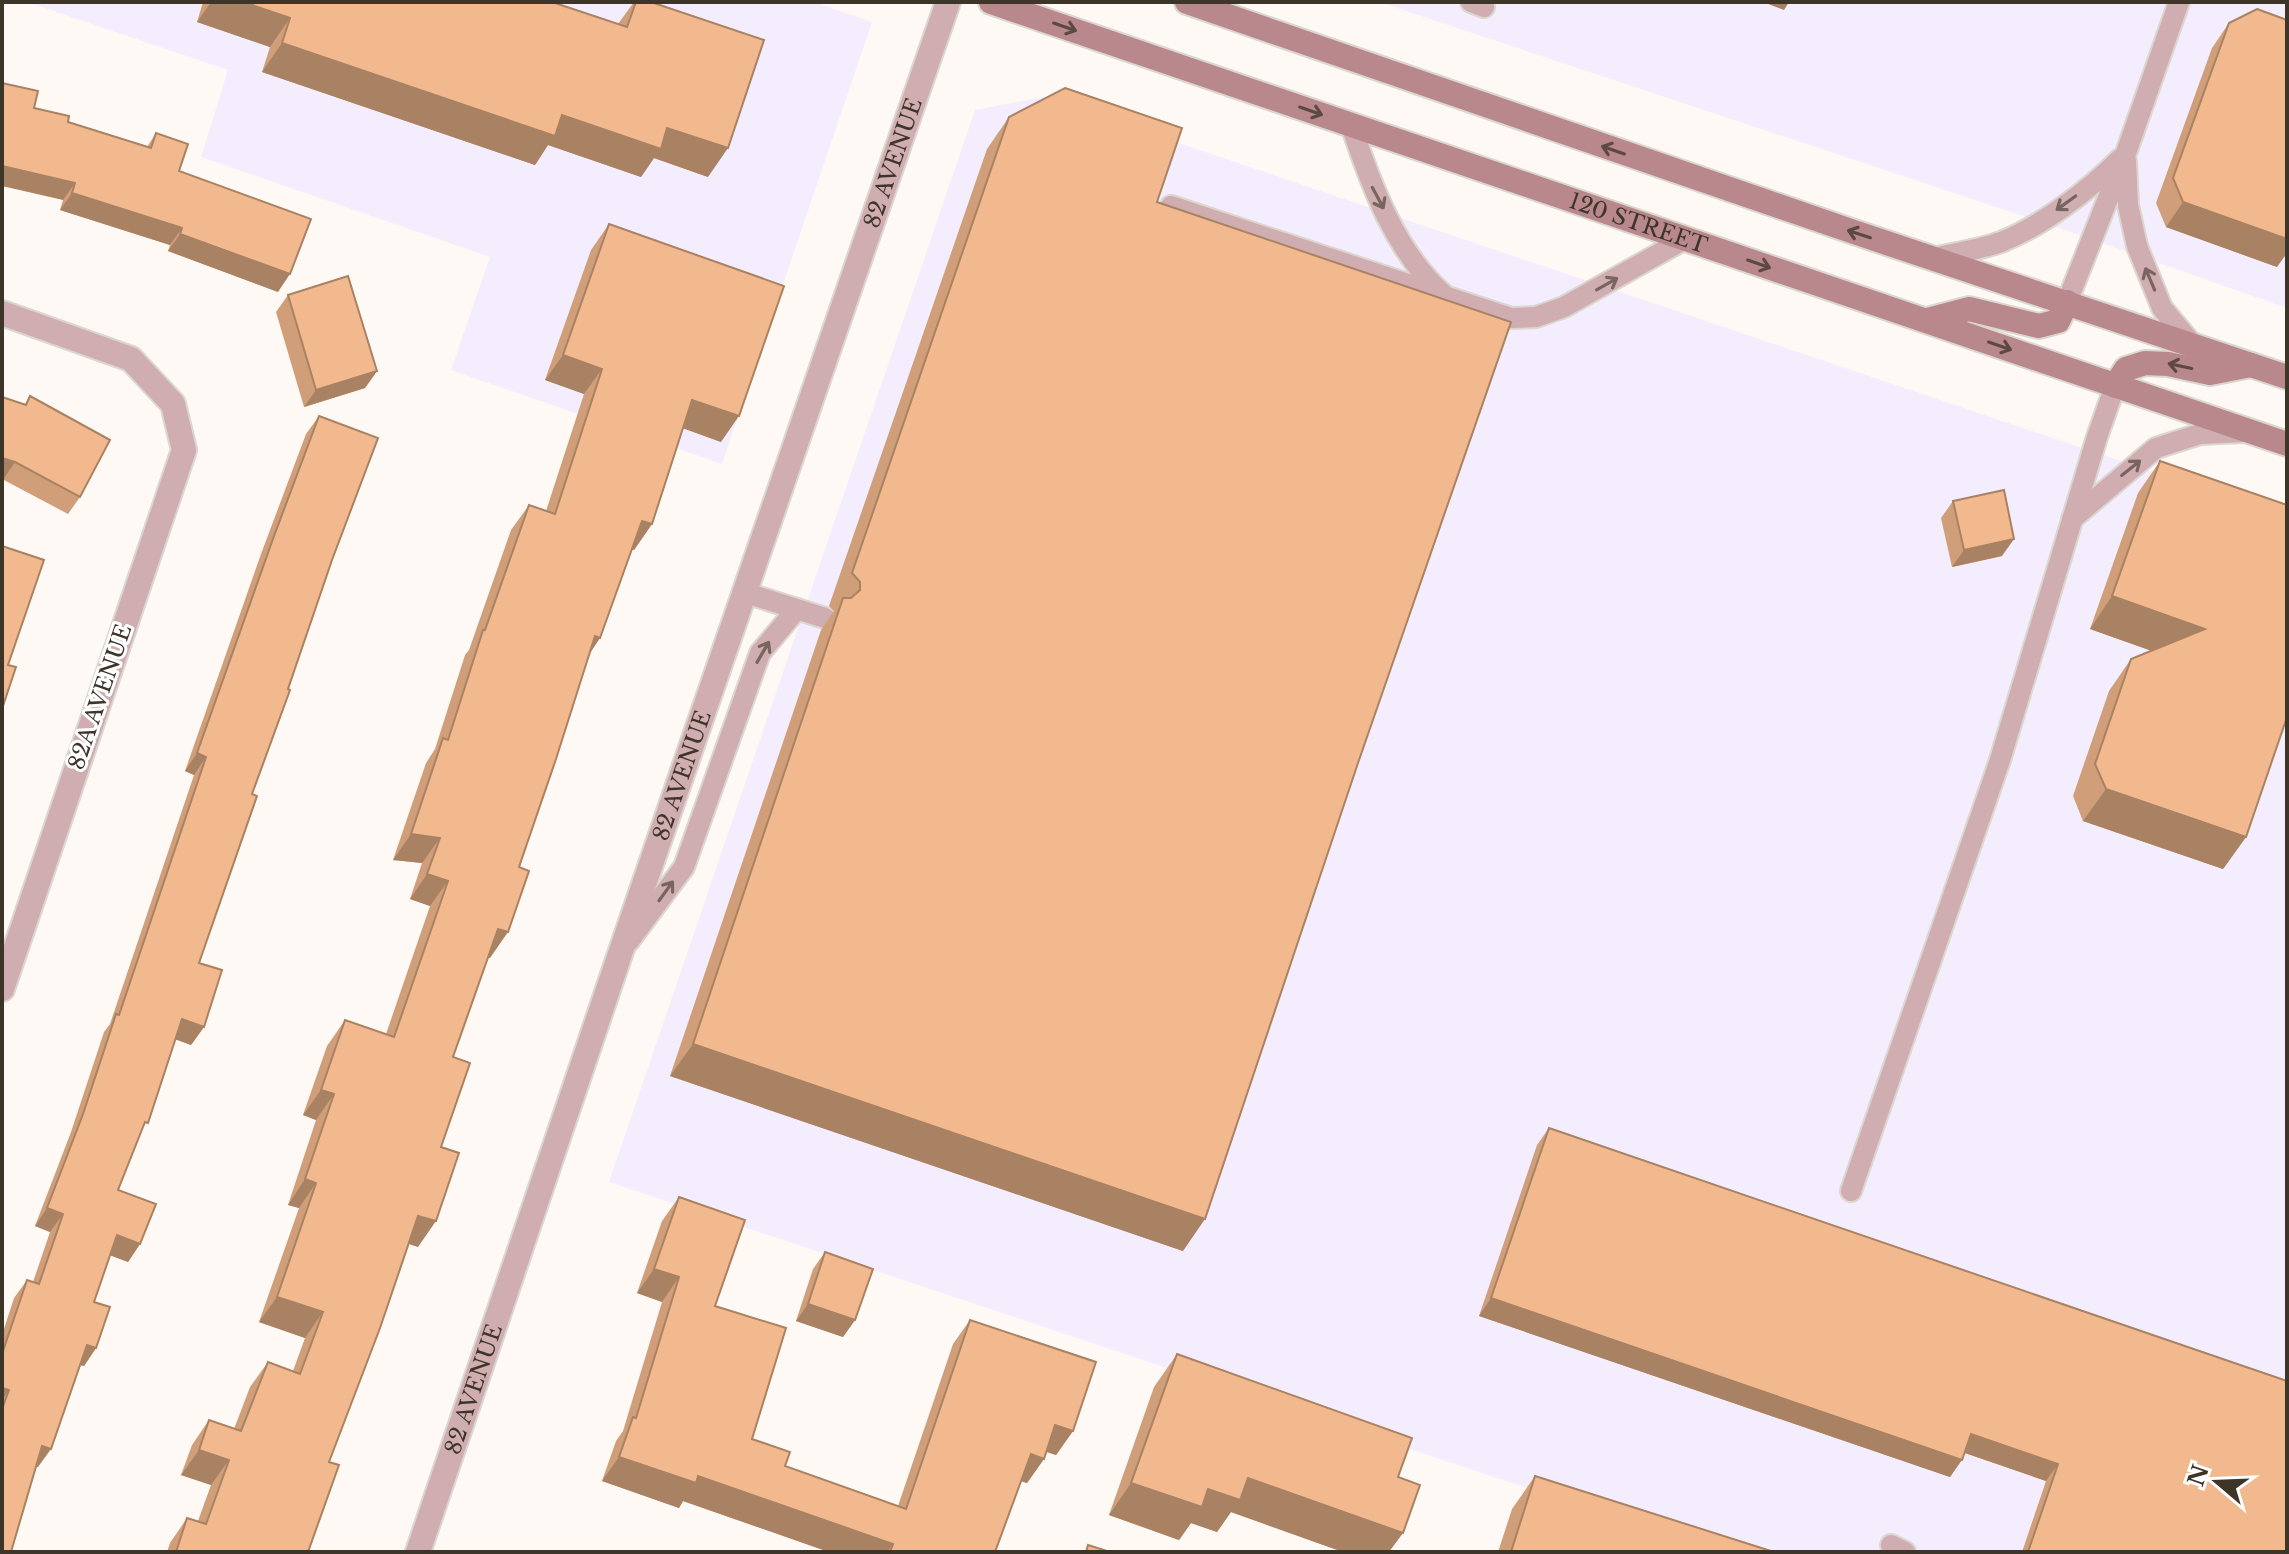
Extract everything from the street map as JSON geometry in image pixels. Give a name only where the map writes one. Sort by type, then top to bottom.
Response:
[{"type":"main road","name":"120 STREET","points":[[991,2],[2287,444]]},
{"type":"main road","points":[[1187,2],[1229,9],[1591,142],[2287,377]]},
{"type":"main road","points":[[1927,320],[1969,309],[2039,326],[2058,321],[2067,302]]},
{"type":"main road","points":[[2115,386],[2126,369],[2145,363],[2168,364],[2210,373],[2253,365]]},
{"type":"street","name":"82 AVENUE","points":[[418,1552],[948,2]]},
{"type":"street","name":"82A AVENUE","points":[[2,313],[131,359],[173,404],[184,450],[2,989]]},
{"type":"lane","points":[[2067,302],[2126,153],[2179,2]]},
{"type":"lane","points":[[1351,125],[1372,186],[1398,235],[1427,279],[1446,297]]},
{"type":"lane","points":[[1933,258],[1999,242],[2038,223],[2108,171],[2126,153]]},
{"type":"lane","points":[[2126,153],[2128,205],[2137,246],[2162,308],[2192,344]]},
{"type":"lane","points":[[1171,206],[1511,318],[1536,317],[1564,307],[1685,239]]},
{"type":"lane","points":[[1851,1191],[2000,760],[2115,386]]},
{"type":"lane","points":[[2072,519],[2156,448],[2200,434],[2249,431]]},
{"type":"lane","points":[[746,593],[825,618]]},
{"type":"lane","points":[[620,954],[684,867],[760,653],[796,610]]},
{"type":"shaded area","points":[[27,2],[814,2],[872,22],[722,464],[451,370],[490,257],[201,157],[228,70]]},
{"type":"shaded area","points":[[1379,2],[2287,2],[2287,308],[2062,229]]},
{"type":"shaded area","points":[[1042,97],[2287,517],[2287,1552],[1719,1552],[609,1182],[975,110]]},
{"type":"building","points":[[243,2],[552,2],[627,27],[636,2],[651,2],[764,40],[728,148],[667,128],[661,149],[562,115],[555,136],[282,43],[290,18]]},
{"type":"building","points":[[2257,9],[2287,20],[2287,239],[2183,202],[2173,178],[2229,23]]},
{"type":"building","points":[[2,83],[38,91],[34,108],[69,116],[68,122],[151,148],[156,133],[188,144],[179,171],[311,219],[290,274],[180,234],[182,228],[72,193],[75,183],[2,166]]},
{"type":"building","points":[[1065,88],[1182,128],[1157,202],[1511,322],[1358,763],[1205,1219],[693,1044],[843,598],[851,598],[860,590],[860,582],[852,573],[1009,117]]},
{"type":"building","points":[[609,224],[784,286],[739,416],[692,400],[652,524],[642,521],[600,638],[595,636],[519,867],[529,871],[508,932],[498,929],[453,1057],[470,1063],[441,1147],[459,1153],[436,1221],[418,1216],[329,1462],[339,1465],[308,1552],[176,1552],[187,1518],[206,1524],[229,1460],[199,1450],[209,1420],[241,1431],[268,1362],[300,1374],[323,1312],[277,1297],[316,1183],[305,1179],[334,1094],[321,1090],[345,1020],[394,1037],[448,881],[427,874],[440,838],[411,834],[443,738],[448,740],[483,630],[529,505],[555,514],[602,369],[563,355]]},
{"type":"building","points":[[348,276],[377,371],[316,390],[288,295]]},
{"type":"building","points":[[30,396],[110,440],[80,497],[2,458],[2,397],[26,405]]},
{"type":"building","points":[[319,416],[378,438],[332,560],[252,794],[257,796],[199,963],[222,970],[204,1027],[182,1019],[148,1123],[145,1122],[118,1190],[156,1204],[140,1244],[117,1235],[94,1302],[110,1307],[96,1348],[87,1345],[51,1449],[42,1446],[11,1552],[2,1552],[2,1409],[9,1390],[2,1388],[2,1354],[27,1280],[39,1284],[63,1214],[47,1208],[83,1114],[116,1014],[119,1015],[206,757],[197,753]]},
{"type":"building","points":[[2160,461],[2287,505],[2287,717],[2246,837],[2106,789],[2095,764],[2131,659],[2205,629],[2112,596]]},
{"type":"building","points":[[2004,490],[2014,539],[1964,550],[1953,501]]},
{"type":"building","points":[[2,546],[44,560],[8,665],[16,667],[2,709]]},
{"type":"building","points":[[1549,1128],[2287,1381],[2287,1552],[2028,1552],[2058,1464],[1971,1434],[1962,1460],[1491,1298]]},
{"type":"building","points":[[679,1197],[745,1220],[715,1306],[786,1328],[752,1439],[790,1452],[785,1466],[906,1509],[970,1320],[1096,1362],[1073,1431],[1055,1425],[1044,1459],[1031,1454],[995,1552],[890,1552],[893,1544],[698,1476],[696,1483],[619,1457],[633,1417],[636,1418],[679,1277],[654,1269]]},
{"type":"building","points":[[825,1252],[873,1269],[855,1320],[808,1304]]},
{"type":"building","points":[[1177,1354],[1412,1438],[1398,1477],[1420,1485],[1403,1533],[1248,1478],[1240,1500],[1208,1489],[1202,1507],[1131,1483]]},
{"type":"building","points":[[1535,1476],[1774,1552],[1511,1552]]},
{"type":"building","points":[[1088,1545],[1110,1552],[1086,1552]]}]
